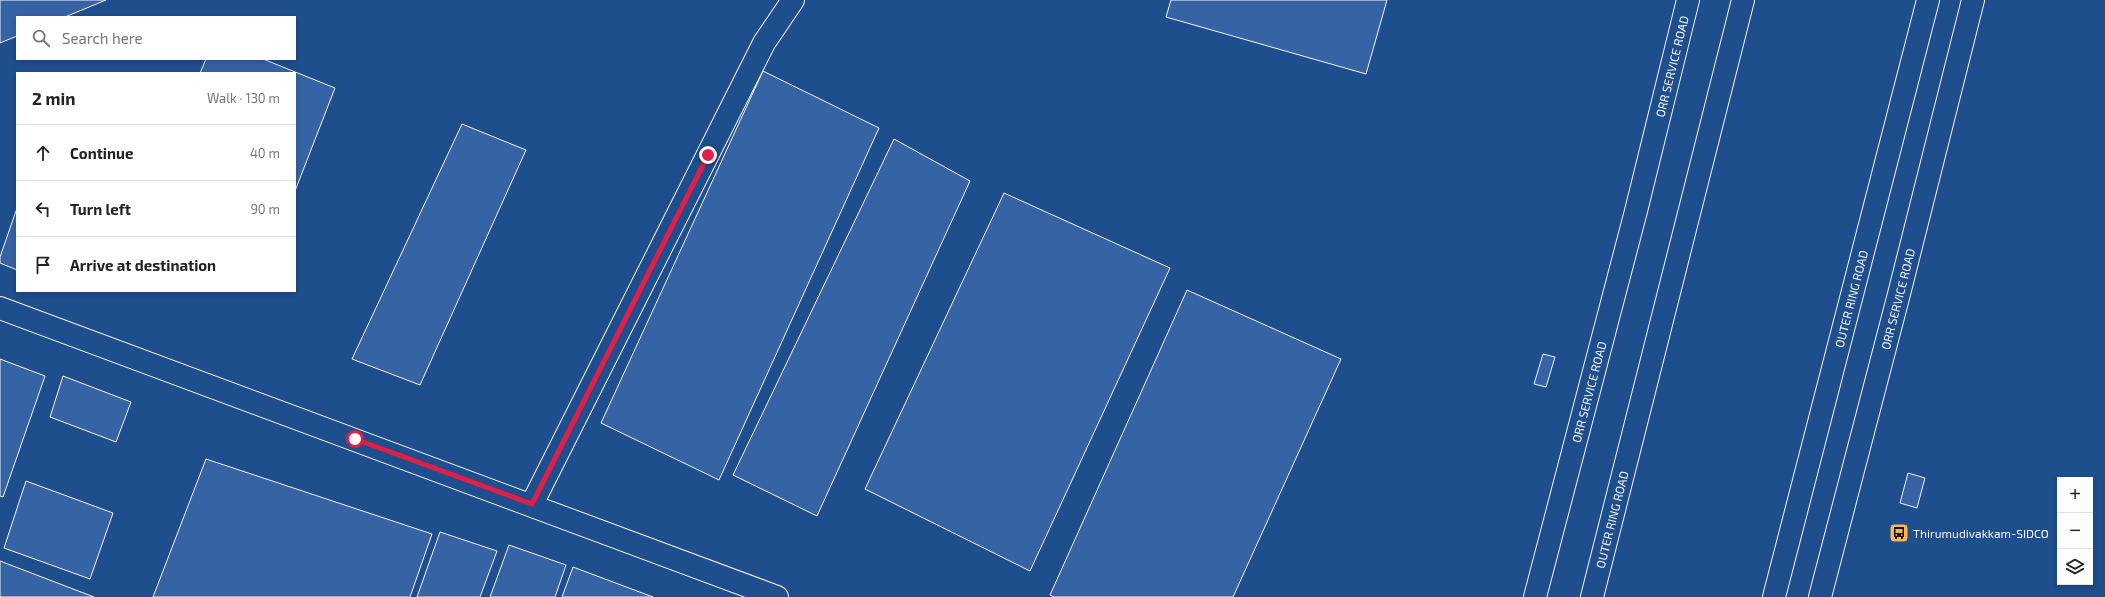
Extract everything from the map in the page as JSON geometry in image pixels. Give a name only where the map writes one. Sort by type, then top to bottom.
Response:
[{"type":"main road","points":[[532,504],[764,43],[794,0]]},
{"type":"main road","name":"ORR SERVICE ROAD","points":[[1535,597],[1638,204],[1688,0]]},
{"type":"main road","name":"OUTER RING ROAD","points":[[1592,597],[1743,0]]},
{"type":"main road","name":"OUTER RING ROAD","points":[[1774,597],[1928,0]]},
{"type":"main road","name":"ORR SERVICE ROAD","points":[[1820,597],[1899,294],[1973,0]]},
{"type":"main road","points":[[0,308],[532,504],[777,597]]},
{"type":"building","points":[[0,0],[106,0],[67,16],[16,16],[16,36],[0,43]]},
{"type":"building","points":[[1171,0],[1387,0],[1366,74],[1166,17]]},
{"type":"building","points":[[206,60],[265,60],[295,72],[200,72]]},
{"type":"building","points":[[763,71],[879,128],[719,480],[601,423]]},
{"type":"building","points":[[296,72],[335,88],[296,188]]},
{"type":"building","points":[[462,124],[526,150],[420,385],[352,359]]},
{"type":"building","points":[[894,139],[970,181],[817,516],[733,475]]},
{"type":"building","points":[[1004,193],[1170,268],[1030,571],[865,489]]},
{"type":"building","points":[[16,211],[16,270],[0,263],[0,257]]},
{"type":"building","points":[[1187,290],[1341,359],[1233,597],[1054,597],[1050,595]]},
{"type":"building","points":[[1543,354],[1555,357],[1546,387],[1534,384]]},
{"type":"building","points":[[0,359],[45,376],[3,497],[0,496]]},
{"type":"building","points":[[63,376],[131,402],[116,442],[50,417]]},
{"type":"building","points":[[206,459],[432,534],[410,597],[153,597]]},
{"type":"building","points":[[1908,473],[1925,478],[1917,508],[1900,503]]},
{"type":"building","points":[[26,481],[113,513],[90,579],[4,548]]},
{"type":"building","points":[[440,532],[497,551],[480,597],[417,597]]},
{"type":"building","points":[[509,545],[566,565],[555,597],[490,597]]},
{"type":"building","points":[[0,561],[94,597],[0,597]]},
{"type":"building","points":[[573,567],[653,597],[562,597]]},
{"type":"place","name":"Thirumudivakkam-SIDCO","points":[[1899,533]]},
{"type":"route","points":[[355,439],[532,504],[708,155]]}]
